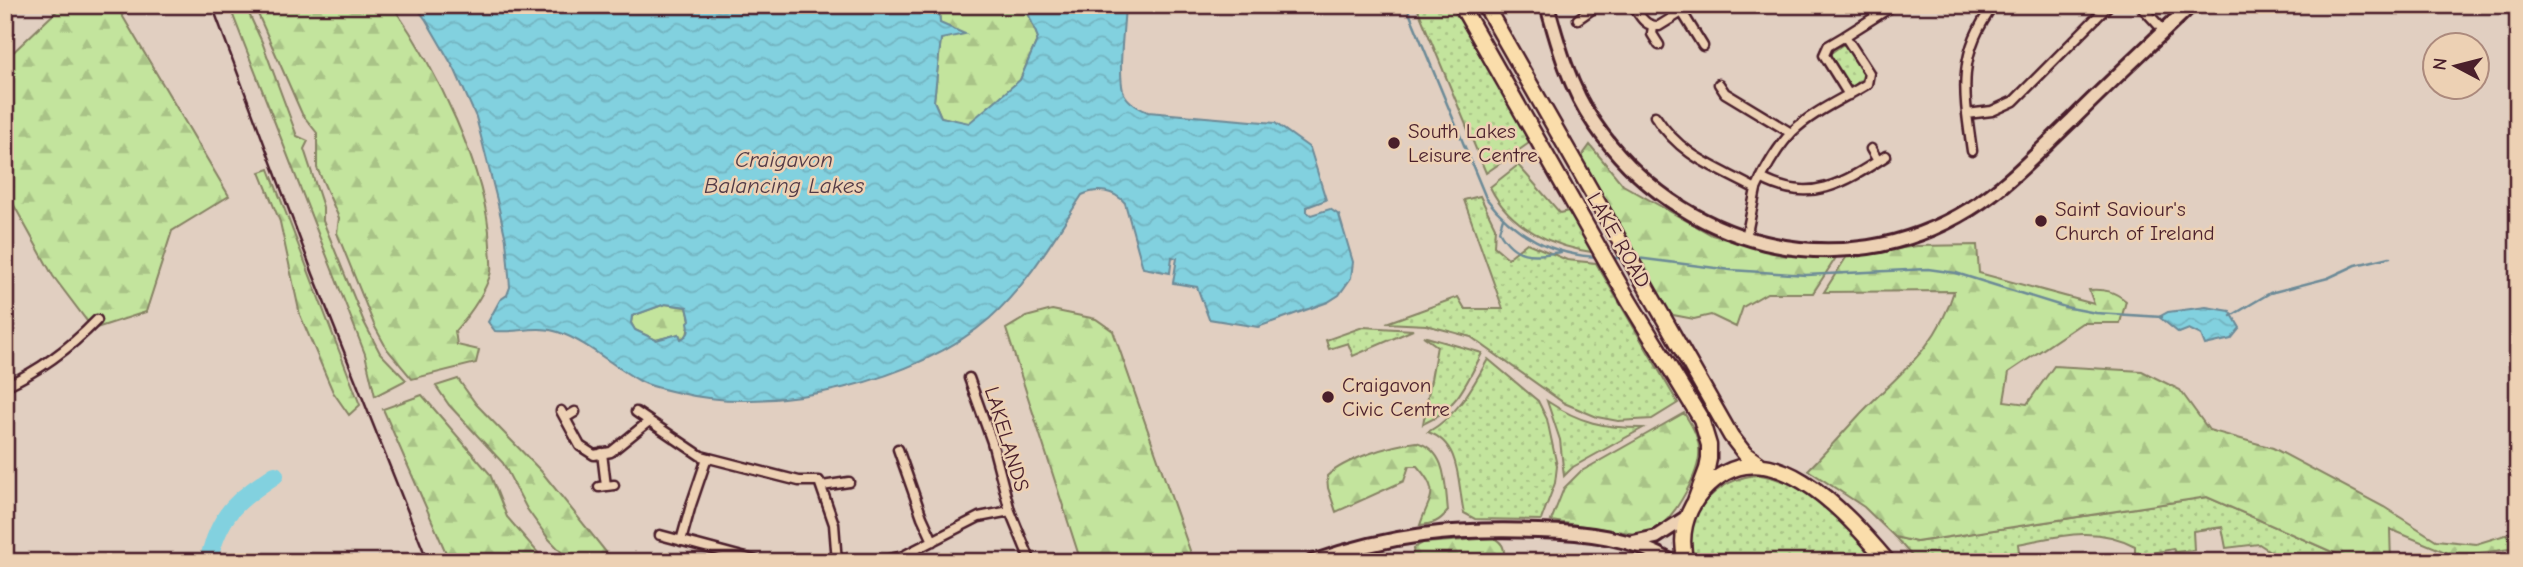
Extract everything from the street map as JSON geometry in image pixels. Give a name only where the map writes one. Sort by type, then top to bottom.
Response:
[{"type":"highway","name":"LAKE ROAD","points":[[1461,5],[1701,419],[1709,445],[1707,469],[1695,501]]},
{"type":"highway","name":"LAKE ROAD","points":[[1485,5],[1731,436],[1751,460],[1762,466]]},
{"type":"highway","points":[[1686,562],[1683,545],[1687,517],[1695,501],[1724,474],[1742,468],[1762,466],[1788,472],[1813,487],[1853,521],[1888,562]]},
{"type":"street","points":[[1547,5],[1580,101],[1593,122],[1630,168],[1662,197],[1704,222],[1746,238],[1786,247],[1830,251],[1909,237],[1970,209],[2015,175],[2191,5]]},
{"type":"street","points":[[1578,19],[1598,5]]},
{"type":"street","points":[[1633,5],[1643,21],[1653,26],[1659,26],[1693,5]]},
{"type":"street","points":[[1849,95],[1824,55],[1828,46],[1894,5]]},
{"type":"street","points":[[1972,151],[1967,114],[1966,65],[1970,46],[1980,23],[1994,5]]},
{"type":"street","points":[[1967,114],[1992,111],[2014,100],[2109,5]]},
{"type":"street","points":[[2140,5],[2164,31]]},
{"type":"street","points":[[1682,12],[1703,46]]},
{"type":"street","points":[[1653,26],[1652,34],[1659,45]]},
{"type":"street","points":[[1746,238],[1756,188],[1791,133],[1802,123],[1867,84],[1869,73],[1845,36]]},
{"type":"street","points":[[1719,84],[1725,93],[1791,133]]},
{"type":"street","points":[[1655,116],[1674,141],[1688,153],[1756,188]]},
{"type":"street","points":[[1761,178],[1793,189],[1824,190],[1882,159],[1871,149]]},
{"type":"street","points":[[5,386],[45,365],[82,336],[97,320]]},
{"type":"street","name":"LAKELANDS","points":[[970,378],[992,442],[1010,511],[1031,562]]},
{"type":"street","points":[[575,412],[563,415],[580,446],[594,455],[611,452],[648,422]]},
{"type":"street","points":[[636,412],[701,456],[799,481],[819,481],[834,524],[837,562]]},
{"type":"street","points":[[898,449],[933,541]]},
{"type":"street","points":[[602,453],[606,486]]},
{"type":"street","points":[[681,541],[707,458]]},
{"type":"street","points":[[822,486],[849,482]]},
{"type":"street","name":"LAKELANDS","points":[[875,562],[912,552],[979,517],[1010,511]]},
{"type":"street","points":[[1633,542],[1656,537],[1687,517]]},
{"type":"street","points":[[1312,562],[1351,548],[1458,530],[1560,531],[1633,542],[1672,562]]},
{"type":"street","points":[[660,535],[761,562]]},
{"type":"street","points":[[912,552],[917,562]]},
{"type":"street","points":[[792,562],[802,562]]},
{"type":"green space","points":[[63,5],[116,5],[229,196],[172,231],[146,312],[93,329],[53,276],[5,189],[5,60]]},
{"type":"green space","points":[[229,5],[245,5],[262,42],[297,136],[308,141],[304,149],[323,207],[323,221],[364,322],[380,353],[406,380],[375,396],[365,354]]},
{"type":"green space","points":[[254,5],[392,5],[408,30],[456,120],[469,152],[487,215],[491,272],[476,303],[455,331],[457,345],[479,350],[476,363],[412,379],[387,349],[375,327],[337,233],[339,218],[317,168],[317,133],[302,114]]},
{"type":"green space","points":[[952,5],[1025,5],[1038,38],[1020,80],[969,124],[941,117],[934,101],[941,38],[939,9]]},
{"type":"green space","points":[[1416,5],[1452,5],[1532,141],[1486,173]]},
{"type":"green space","points":[[1846,45],[1865,76],[1853,87],[1849,86],[1831,58],[1831,53]]},
{"type":"green space","points":[[1590,145],[1623,185],[1712,235],[1787,256],[1837,256],[1813,293],[1767,293],[1743,307],[1736,327],[1711,315],[1694,319],[1668,314],[1579,160]]},
{"type":"green space","points":[[1518,165],[1560,213],[1569,211],[1597,253],[1549,240],[1534,233],[1509,214],[1490,187]]},
{"type":"green space","points":[[269,169],[360,405],[349,415],[333,392],[300,315],[280,222],[260,172]]},
{"type":"green space","points":[[1480,196],[1495,227],[1494,246],[1508,258],[1527,243],[1567,260],[1596,263],[1678,403],[1652,419],[1618,421],[1597,417],[1564,403],[1471,337],[1426,325],[1386,323],[1458,297],[1465,309],[1503,309],[1464,200]]},
{"type":"green space","points":[[1977,245],[1979,273],[2094,304],[2089,290],[2109,291],[2126,301],[2120,323],[2082,323],[2009,372],[2004,401],[2027,404],[2054,366],[2142,371],[2180,390],[2209,430],[2273,448],[2384,507],[2436,540],[2476,544],[2518,531],[2518,548],[2455,556],[2390,529],[2391,562],[2355,562],[2207,497],[1916,542],[1895,537],[1864,507],[1808,470],[1917,357],[1938,328],[1954,291],[1824,292],[1847,256],[1917,246]]},
{"type":"green space","points":[[665,304],[687,307],[690,320],[687,336],[681,339],[679,334],[656,340],[635,330],[631,323],[632,316]]},
{"type":"green space","points":[[1052,310],[1096,319],[1113,331],[1194,562],[1081,562],[1006,329],[1026,317]]},
{"type":"green space","points":[[1363,327],[1413,330],[1353,356],[1348,343],[1329,349],[1326,340]]},
{"type":"green space","points":[[1423,336],[1482,353],[1452,403],[1423,424],[1437,346]]},
{"type":"green space","points":[[1488,359],[1538,401],[1547,419],[1557,466],[1555,483],[1541,520],[1475,519],[1464,513],[1452,455],[1439,438],[1428,432],[1456,409]]},
{"type":"green space","points":[[458,379],[476,404],[541,471],[614,562],[571,562],[548,538],[527,509],[503,463],[449,405],[436,386]]},
{"type":"green space","points":[[422,395],[490,474],[507,517],[546,562],[450,562],[383,409]]},
{"type":"green space","points":[[1547,401],[1570,415],[1593,423],[1643,428],[1573,467],[1564,476],[1560,440]]},
{"type":"green space","points":[[1684,413],[1697,439],[1699,457],[1692,480],[1679,504],[1657,528],[1636,534],[1551,521],[1564,488],[1580,472]]},
{"type":"green space","points":[[1416,442],[1434,452],[1439,460],[1445,479],[1448,511],[1442,518],[1420,525],[1430,500],[1431,489],[1417,466],[1409,466],[1404,481],[1336,512],[1327,476],[1345,464],[1369,454]]},
{"type":"green space","points":[[1761,475],[1796,487],[1812,496],[1853,533],[1876,562],[1693,562],[1690,545],[1692,529],[1705,502],[1716,491],[1730,483]]},
{"type":"green space","points":[[2207,497],[2355,562],[2287,562],[2259,544],[2226,548],[2222,527],[2193,531],[2194,550],[2175,552],[2173,549],[2135,556],[2135,546],[2120,540],[2077,534],[2018,544],[2019,552],[1961,562],[1917,562],[1895,537],[1917,542]]},
{"type":"green space","points":[[1494,538],[1503,548],[1503,562],[1410,562],[1414,548],[1423,543]]},
{"type":"water","name":"Craigavon Balancing Lakes","points":[[415,5],[952,5],[939,9],[940,23],[965,34],[941,39],[934,101],[941,117],[969,123],[1020,80],[1038,38],[1025,5],[1125,5],[1121,72],[1123,91],[1127,98],[1148,112],[1275,123],[1310,148],[1326,200],[1307,207],[1307,212],[1311,215],[1330,209],[1339,215],[1353,262],[1351,278],[1339,295],[1328,302],[1258,327],[1209,319],[1197,287],[1173,283],[1177,258],[1172,257],[1170,273],[1143,268],[1125,203],[1111,193],[1094,191],[1082,195],[1040,260],[1004,305],[960,340],[925,360],[843,388],[800,396],[758,400],[717,399],[659,388],[640,381],[569,336],[542,329],[495,331],[488,322],[510,287],[506,240],[476,117],[455,70]],"holes":[[[665,304],[687,307],[689,330],[681,339],[679,334],[656,340],[635,330],[631,323],[632,316]]]},
{"type":"water","points":[[2206,307],[2230,311],[2240,328],[2231,339],[2205,345],[2201,335],[2189,329],[2179,333],[2159,317],[2168,312]]},
{"type":"waterway","points":[[1406,5],[1486,198],[1509,222],[1536,241],[1566,252],[1599,257]]},
{"type":"waterway","points":[[1503,218],[1499,231],[1511,247],[1525,254],[1561,252]]},
{"type":"waterway","points":[[2231,316],[2270,293],[2328,278],[2356,265],[2390,257]]},
{"type":"waterway","points":[[1609,258],[1623,258]]},
{"type":"waterway","points":[[1637,258],[1731,270],[1806,275],[1928,269],[1956,273],[2065,307],[2096,313],[2162,317]]},
{"type":"waterway","points":[[208,562],[218,532],[231,510],[275,475]]},
{"type":"railway","points":[[212,5],[313,274],[428,562]]},
{"type":"place","name":"South Lakes Leisure Centre","points":[[1394,143]]},
{"type":"place","name":"Saint Saviour's Church of Ireland","points":[[2041,221]]},
{"type":"place","name":"Craigavon Civic Centre","points":[[1328,397]]}]
